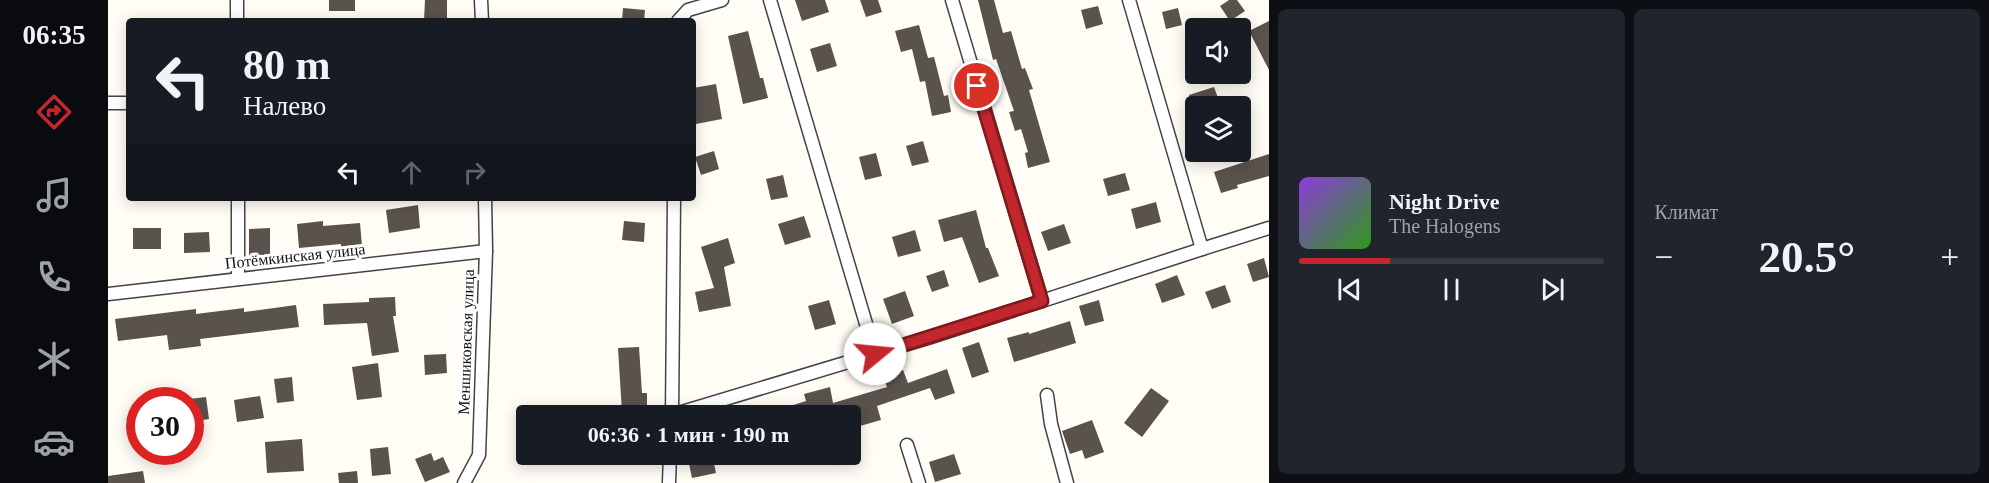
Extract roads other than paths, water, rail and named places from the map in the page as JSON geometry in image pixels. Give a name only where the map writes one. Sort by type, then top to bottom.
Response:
[{"type":"street","points":[[237,0],[237,18]]},
{"type":"street","points":[[481,0],[482,18]]},
{"type":"street","points":[[681,18],[688,10],[722,0]]},
{"type":"street","points":[[770,0],[875,354]]},
{"type":"street","points":[[952,0],[1042,301]]},
{"type":"street","points":[[1129,0],[1202,249]]},
{"type":"street","points":[[108,103],[126,103]]},
{"type":"street","points":[[238,201],[238,279]]},
{"type":"street","name":"Меншиковская улица","points":[[464,483],[479,455],[486,251],[485,201]]},
{"type":"street","points":[[672,405],[674,201]]},
{"type":"street","points":[[705,405],[875,354],[1269,228]]},
{"type":"street","name":"Потёмкинская улица","points":[[108,294],[486,251]]},
{"type":"street","points":[[1047,395],[1051,424],[1067,483]]},
{"type":"street","points":[[907,445],[919,483]]},
{"type":"street","points":[[669,483],[670,465]]}]
